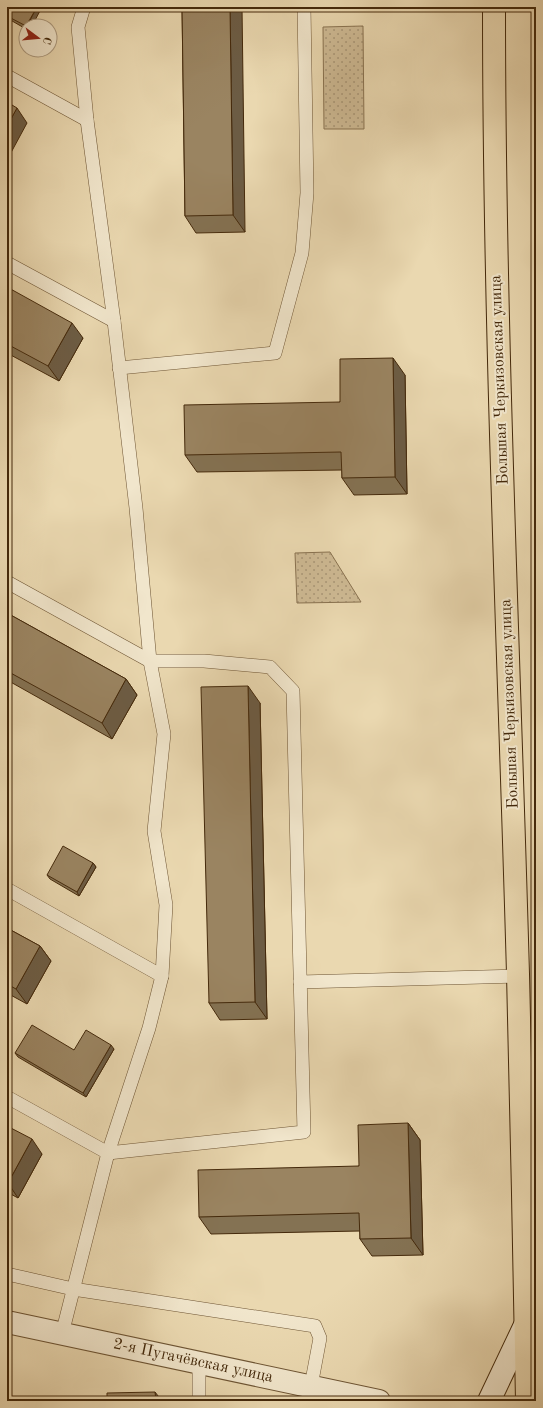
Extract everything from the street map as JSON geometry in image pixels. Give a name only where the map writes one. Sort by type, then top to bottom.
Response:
[{"type":"main road","name":"Большая Черкизовская улица","points":[[494,7],[494,146],[518,976],[527,1401]]},
{"type":"street","name":"2-я Пугачёвская улица","points":[[7,1322],[379,1401]]},
{"type":"street","points":[[490,1401],[526,1323]]},
{"type":"lane","points":[[62,1334],[108,1153],[149,1028],[162,976],[166,905],[154,831],[164,734],[150,661],[136,508],[114,321],[87,120],[78,28],[84,7]]},
{"type":"lane","points":[[119,368],[275,353],[302,253],[307,193],[304,7]]},
{"type":"lane","points":[[7,76],[87,120]]},
{"type":"lane","points":[[7,263],[114,321]]},
{"type":"lane","points":[[7,582],[150,661],[204,661],[270,668],[293,691],[304,1132],[108,1153],[7,1097]]},
{"type":"lane","points":[[7,889],[162,976]]},
{"type":"lane","points":[[300,982],[518,976]]},
{"type":"lane","points":[[7,1274],[73,1289],[315,1326],[320,1338],[311,1386]]},
{"type":"lane","points":[[199,1362],[199,1401]]},
{"type":"shaded area","points":[[363,26],[364,129],[324,129],[323,27]]},
{"type":"shaded area","points":[[330,552],[361,602],[297,603],[295,553]]},
{"type":"building","points":[[7,7],[37,7],[31,18],[18,18],[18,22],[7,16]]},
{"type":"building","points":[[182,7],[230,7],[233,215],[185,216]]},
{"type":"building","points":[[7,102],[17,108],[7,126]]},
{"type":"building","points":[[7,287],[72,323],[48,366],[7,344]]},
{"type":"building","points":[[393,358],[395,477],[342,478],[341,452],[185,455],[184,405],[340,402],[340,359]]},
{"type":"building","points":[[7,613],[126,679],[102,723],[7,671]]},
{"type":"building","points":[[248,686],[255,1002],[209,1003],[201,687]]},
{"type":"building","points":[[63,846],[93,863],[77,892],[47,875]]},
{"type":"building","points":[[7,928],[40,946],[16,989],[7,984]]},
{"type":"building","points":[[32,1025],[74,1050],[86,1030],[111,1045],[83,1093],[15,1053]]},
{"type":"building","points":[[408,1123],[411,1238],[360,1239],[359,1213],[199,1217],[198,1170],[359,1166],[358,1125]]},
{"type":"building","points":[[7,1126],[32,1139],[8,1183],[7,1182]]},
{"type":"building","points":[[155,1392],[156,1401],[107,1401],[107,1393]]},
{"type":"tram line","points":[[536,7],[536,16]]}]
